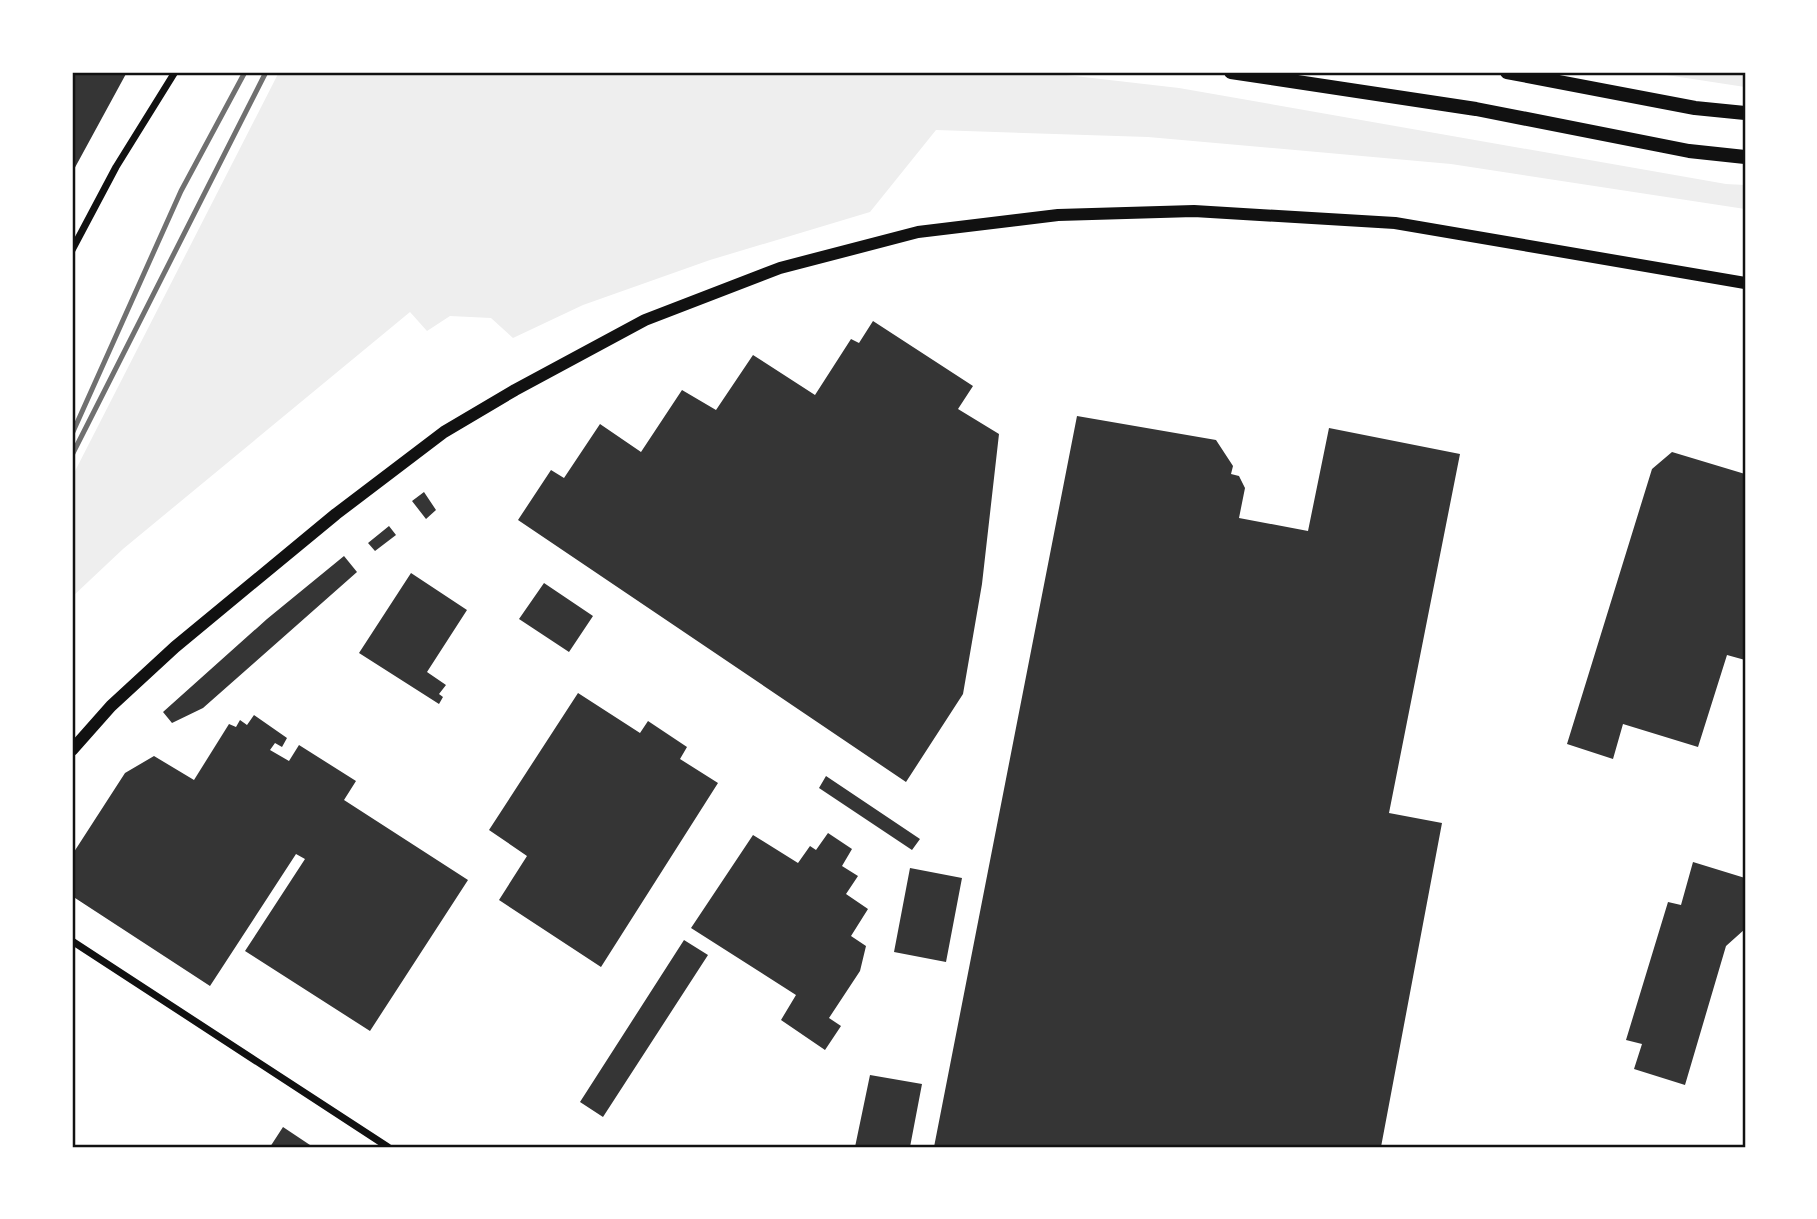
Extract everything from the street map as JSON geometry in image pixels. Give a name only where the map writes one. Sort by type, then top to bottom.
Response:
[{"type":"main road","points":[[1231,72],[1475,109],[1689,151],[1745,157]]},
{"type":"main road","points":[[1507,72],[1695,108],[1745,113]]},
{"type":"street","points":[[72,250],[116,167],[175,72]]},
{"type":"street","points":[[72,750],[111,706],[175,647],[336,514],[444,432],[645,320],[780,268],[918,232],[1058,215],[1194,211],[1395,223],[1745,283]]},
{"type":"street","points":[[72,941],[388,1147]]},
{"type":"shaded area","points":[[279,72],[1040,72],[1179,88],[1726,184],[1745,185],[1745,209],[1451,164],[1148,137],[936,130],[870,212],[710,260],[583,305],[513,338],[491,318],[450,316],[427,331],[410,312],[123,549],[72,597],[72,477]]},
{"type":"shaded area","points":[[1647,72],[1745,72],[1745,87]]},
{"type":"building","points":[[72,72],[127,72],[72,173]]},
{"type":"building","points":[[873,321],[973,386],[958,409],[999,434],[982,584],[963,694],[906,782],[518,520],[551,470],[564,478],[600,424],[641,452],[682,390],[716,410],[753,355],[815,395],[851,339],[859,343]]},
{"type":"building","points":[[1077,416],[1216,440],[1233,466],[1231,474],[1239,476],[1245,488],[1239,518],[1308,531],[1329,428],[1460,454],[1389,813],[1442,823],[1381,1147],[934,1147]]},
{"type":"building","points":[[1672,452],[1745,474],[1745,660],[1727,655],[1698,747],[1623,724],[1613,759],[1567,744],[1652,469]]},
{"type":"building","points":[[424,492],[436,510],[426,519],[412,501]]},
{"type":"building","points":[[389,526],[396,535],[375,551],[368,543]]},
{"type":"building","points":[[344,556],[357,572],[203,708],[172,723],[163,712],[267,619]]},
{"type":"building","points":[[411,573],[467,610],[427,672],[446,685],[439,694],[443,697],[439,704],[359,653]]},
{"type":"building","points":[[544,583],[593,616],[569,652],[519,619]]},
{"type":"building","points":[[578,693],[640,733],[648,721],[687,747],[680,759],[718,783],[601,967],[499,900],[527,856],[489,830]]},
{"type":"building","points":[[254,715],[287,738],[282,747],[275,743],[270,750],[289,761],[299,745],[356,781],[344,800],[468,880],[370,1031],[245,951],[305,859],[296,854],[210,986],[72,896],[72,855],[125,773],[154,756],[194,780],[229,724],[236,727],[240,720],[247,725]]},
{"type":"building","points":[[826,776],[920,839],[912,850],[819,788]]},
{"type":"building","points":[[828,833],[852,849],[842,866],[858,876],[846,894],[868,909],[851,936],[866,946],[860,971],[829,1018],[841,1026],[825,1050],[781,1020],[796,995],[691,928],[753,835],[798,863],[810,846],[816,850]]},
{"type":"building","points":[[1693,862],[1745,878],[1745,929],[1726,946],[1685,1085],[1634,1069],[1642,1044],[1626,1040],[1668,902],[1681,905]]},
{"type":"building","points":[[910,868],[962,878],[946,962],[894,952]]},
{"type":"building","points":[[684,940],[708,955],[603,1117],[580,1102]]},
{"type":"building","points":[[870,1075],[922,1084],[910,1147],[855,1147]]},
{"type":"building","points":[[283,1127],[313,1147],[270,1147]]},
{"type":"railway","points":[[72,434],[181,191],[245,72]]},
{"type":"railway","points":[[72,455],[266,72]]}]
